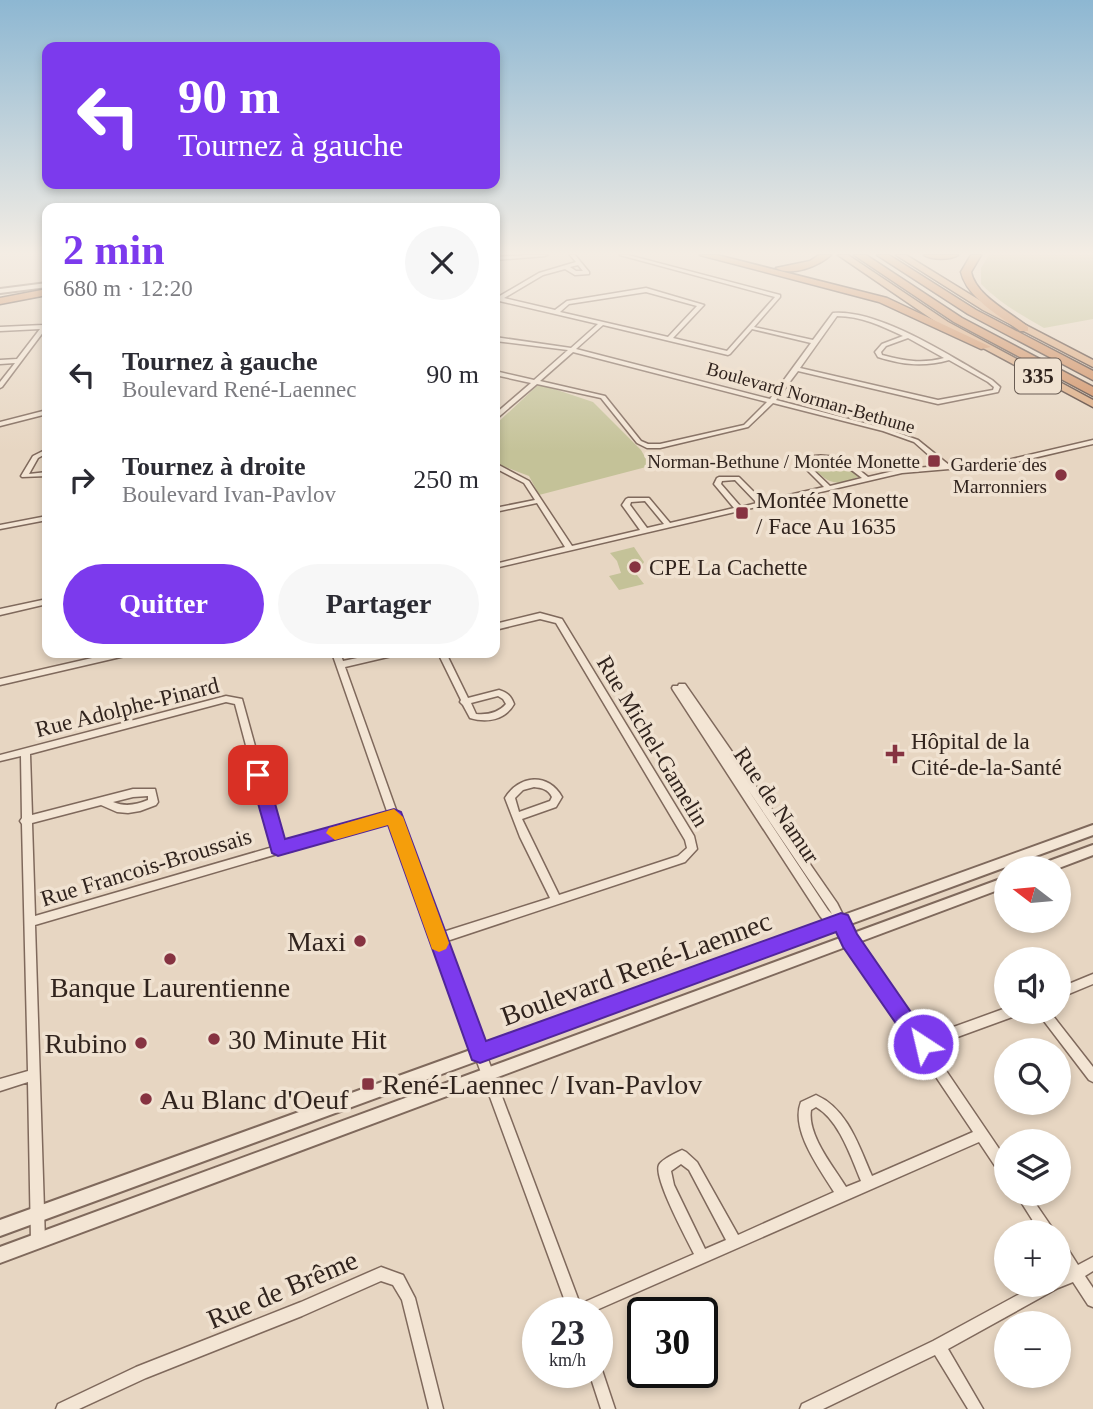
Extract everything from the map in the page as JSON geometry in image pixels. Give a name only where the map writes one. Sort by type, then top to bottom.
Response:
[{"type":"highway","name":"335","points":[[928,321],[985,347],[1093,404]]},
{"type":"highway","points":[[941,321],[985,347]]},
{"type":"highway","points":[[959,321],[1093,392]]},
{"type":"highway","points":[[987,321],[1093,376]]},
{"type":"highway","name":"335","points":[[1010,321],[1093,365]]},
{"type":"highway","points":[[1014,321],[1024,329]]},
{"type":"street","points":[[591,321],[728,353],[759,321]]},
{"type":"street","points":[[668,339],[686,321]]},
{"type":"street","points":[[500,374],[537,380],[603,397],[639,442],[652,446],[746,426],[771,400],[830,321]]},
{"type":"street","points":[[795,369],[938,402],[996,391],[995,384],[990,380],[872,321]]},
{"type":"street","points":[[500,413],[602,323]]},
{"type":"street","points":[[0,329],[42,325]]},
{"type":"street","points":[[753,328],[814,342]]},
{"type":"street","points":[[0,386],[42,330]]},
{"type":"street","points":[[906,337],[884,345],[878,352],[880,356],[926,366],[947,359]]},
{"type":"street","name":"Boulevard Norman-Bethune","points":[[500,340],[572,350],[771,400],[916,441],[947,467]]},
{"type":"street","points":[[0,362],[17,361]]},
{"type":"street","points":[[0,424],[42,413]]},
{"type":"street","points":[[500,565],[902,471],[1018,460],[1093,442]]},
{"type":"street","points":[[42,454],[35,457],[24,476],[42,474]]},
{"type":"street","points":[[829,488],[804,464],[804,460],[819,455],[844,461],[867,479]]},
{"type":"street","points":[[500,468],[527,482],[570,549]]},
{"type":"street","points":[[739,509],[717,484],[718,480],[737,478],[762,504]]},
{"type":"street","points":[[645,531],[625,505],[628,500],[647,499],[669,526]]},
{"type":"street","points":[[500,509],[539,501]]},
{"type":"street","points":[[0,527],[42,519]]},
{"type":"street","points":[[0,612],[42,602]]},
{"type":"street","name":"Rue Michel-Gamelin","points":[[438,939],[684,858],[691,852],[692,844],[559,621],[540,616],[500,626]]},
{"type":"street","points":[[0,682],[103,658]]},
{"type":"street","points":[[338,658],[438,939],[571,1297]]},
{"type":"street","points":[[340,665],[370,658]]},
{"type":"street","points":[[444,658],[464,702],[473,716],[481,719],[505,712],[510,704],[505,695],[497,693],[464,702]]},
{"type":"street","name":"Rue de Namur","points":[[679,687],[994,1152]]},
{"type":"street","name":"Rue Adolphe-Pinard","points":[[0,758],[226,699],[239,701],[278,848]]},
{"type":"street","points":[[25,752],[38,1241]]},
{"type":"street","points":[[518,816],[553,804],[557,797],[552,787],[540,783],[514,791],[510,800],[556,900]]},
{"type":"street","points":[[25,821],[104,802]]},
{"type":"street","name":"Rue Francois-Broussais","points":[[30,922],[278,848],[394,817]]},
{"type":"street","name":"Boulevard René-Laennec","points":[[0,1228],[1093,830]]},
{"type":"street","points":[[1071,858],[1093,850]]},
{"type":"street","name":"Boulevard René-Laennec","points":[[0,1255],[994,886]]},
{"type":"street","points":[[1071,988],[1093,979]]},
{"type":"street","points":[[923,1044],[994,1018]]},
{"type":"street","points":[[1052,1024],[1093,1076]]},
{"type":"street","points":[[0,1085],[32,1075]]},
{"type":"street","points":[[843,1195],[806,1130],[802,1113],[805,1106],[816,1101],[825,1104],[837,1117],[869,1184]]},
{"type":"street","points":[[611,1297],[982,1134]]},
{"type":"street","points":[[702,1257],[668,1185],[664,1168],[676,1158],[682,1156],[694,1166],[735,1243]]},
{"type":"street","points":[[1071,1275],[1093,1264]]},
{"type":"street","points":[[1071,1267],[1093,1300]]},
{"type":"street","name":"Rue de Brême","points":[[63,1409],[107,1386],[322,1303],[381,1274],[398,1280],[408,1298],[436,1409]]},
{"type":"street","points":[[807,1409],[939,1346],[1029,1297]]},
{"type":"street","points":[[939,1346],[976,1409]]},
{"type":"street","points":[[601,1388],[608,1409]]},
{"type":"shaded area","points":[[1032,321],[1083,321],[1044,328]]},
{"type":"shaded area","points":[[539,384],[593,402],[641,450],[650,466],[539,495],[529,476],[500,465],[500,420]]},
{"type":"shaded area","points":[[820,458],[848,466],[858,477],[836,483],[830,481],[808,463]]},
{"type":"shaded area","points":[[634,547],[644,562],[637,575],[644,584],[619,590],[609,576],[621,573],[617,561],[610,553]]},
{"type":"slow traffic","points":[[335,833],[394,817],[439,943]]},
{"type":"place","name":"Norman-Bethune / Montée Monette","points":[[934,461]]},
{"type":"place","name":"Garderie des Marronniers","points":[[1061,475]]},
{"type":"place","name":"Montée Monette / Face Au 1635","points":[[742,513]]},
{"type":"place","name":"CPE La Cachette","points":[[635,567]]},
{"type":"place","name":"Hôpital de la Cité-de-la-Santé","points":[[895,754]]},
{"type":"place","name":"Maxi","points":[[360,941]]},
{"type":"place","name":"Banque Laurentienne","points":[[170,959]]},
{"type":"place","name":"30 Minute Hit","points":[[214,1039]]},
{"type":"place","name":"Rubino","points":[[141,1043]]},
{"type":"place","name":"René-Laennec / Ivan-Pavlov","points":[[368,1084]]},
{"type":"place","name":"Au Blanc d'Oeuf","points":[[146,1099]]},
{"type":"route","points":[[258,775],[278,848],[394,817],[480,1053],[841,921],[850,940],[923,1044]]}]
